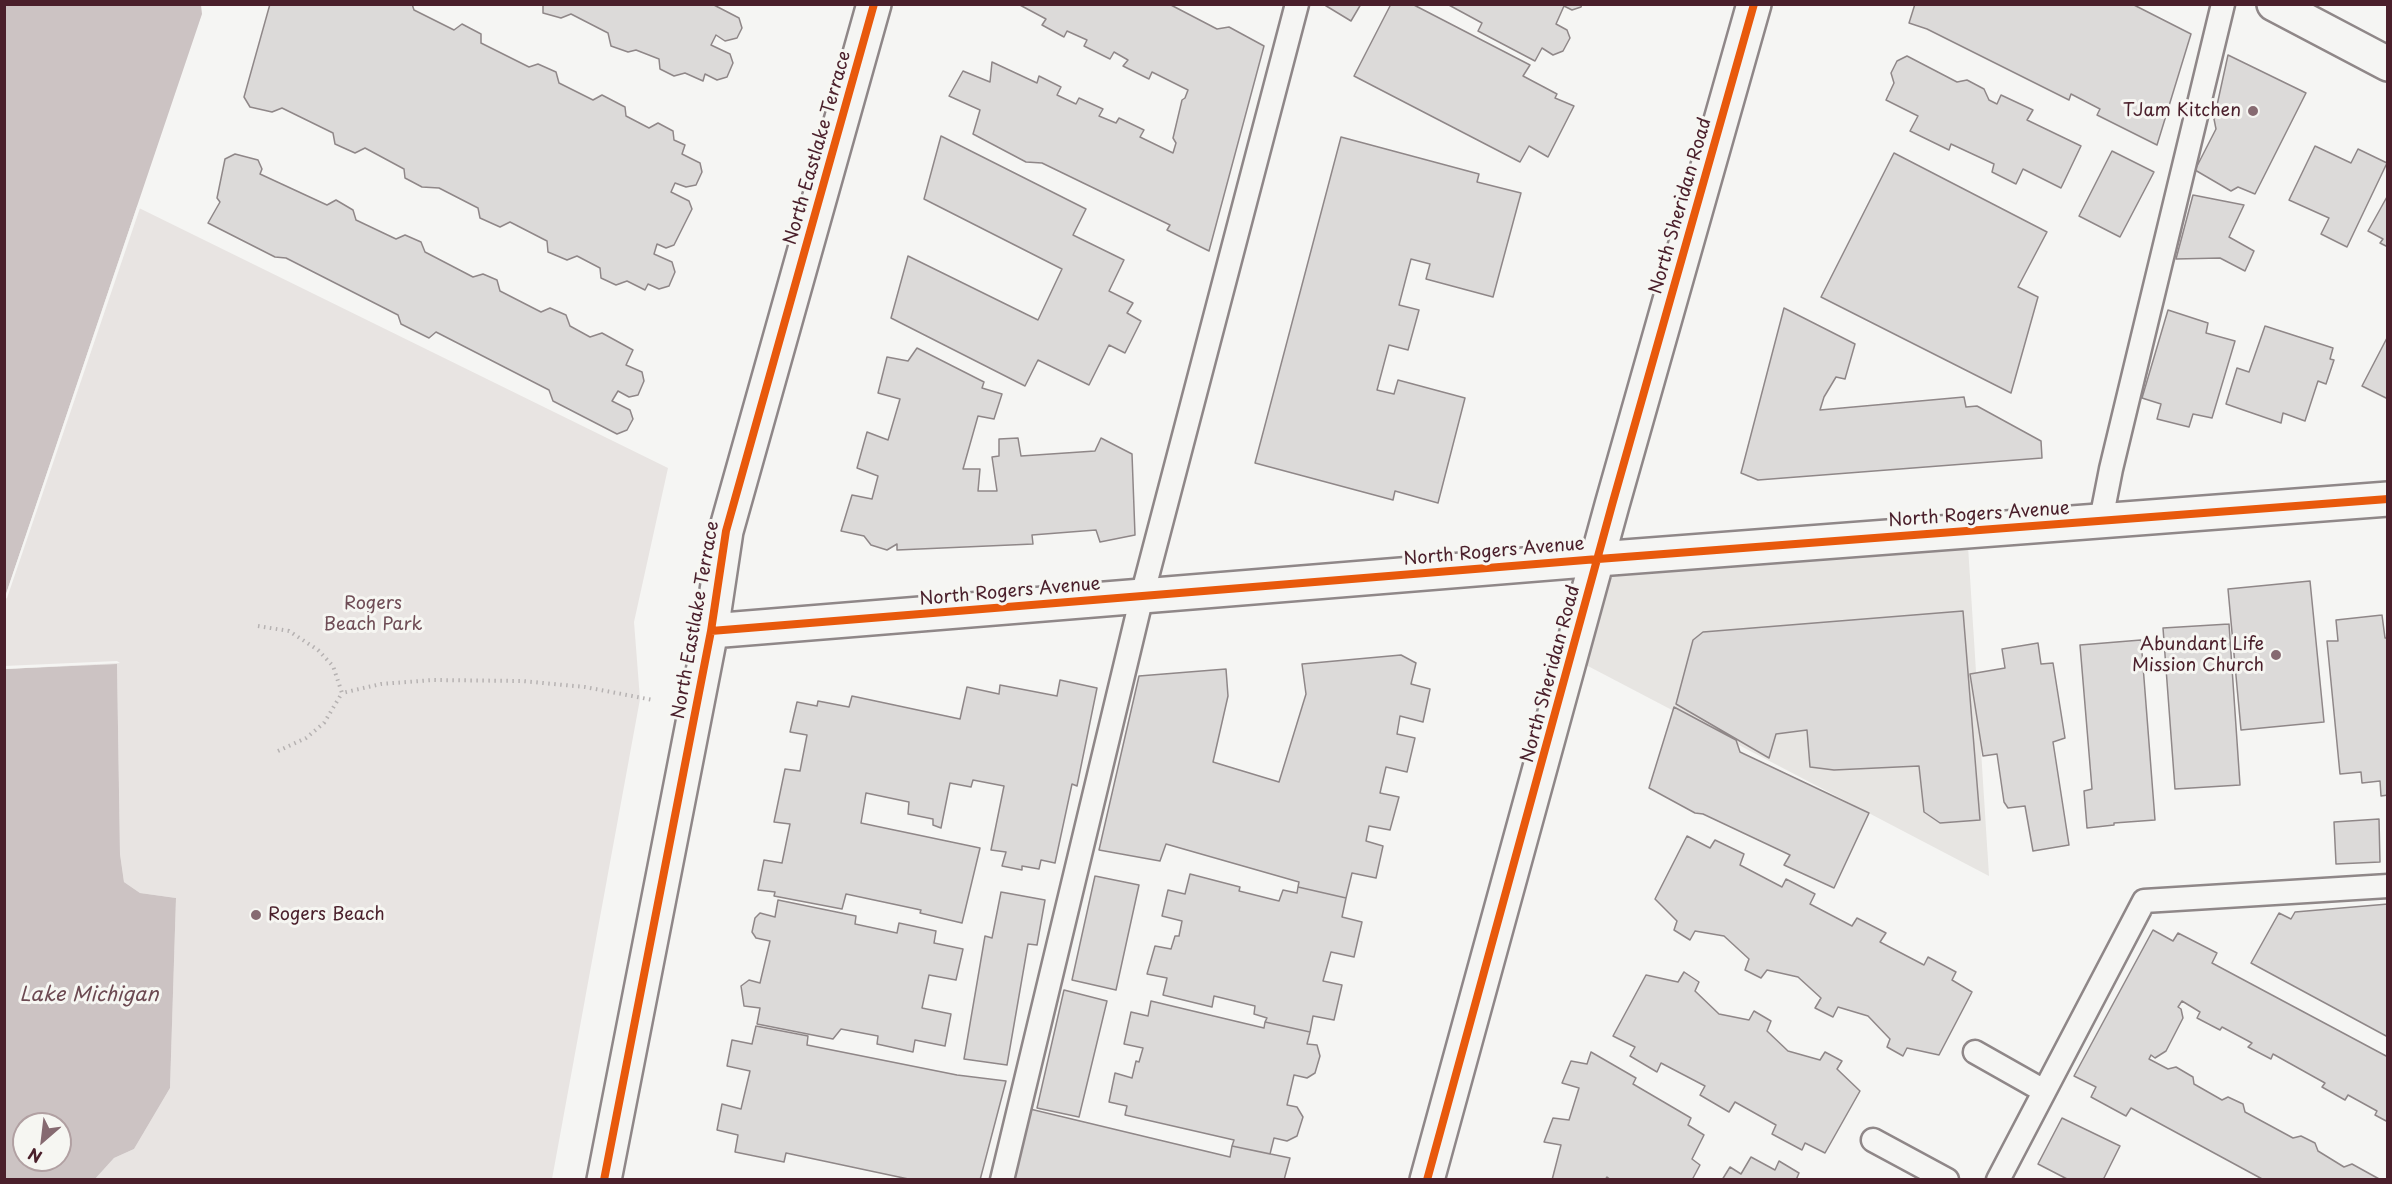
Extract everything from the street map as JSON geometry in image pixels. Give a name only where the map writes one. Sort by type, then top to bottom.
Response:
[{"type":"main road","name":"North Eastlake Terrace","points":[[604,1179],[711,631],[726,531],[874,4]]},
{"type":"main road","name":"North Sheridan Road","points":[[1427,1179],[1754,4]]},
{"type":"main road","points":[[2274,4],[2388,64]]},
{"type":"main road","name":"North Rogers Avenue","points":[[711,631],[1598,559],[2388,499]]},
{"type":"lane","points":[[1002,1179],[1142,596],[1297,4]]},
{"type":"lane","points":[[2101,520],[2110,469],[2223,4]]},
{"type":"lane","points":[[1998,1179],[2144,901],[2388,886]]},
{"type":"lane","points":[[1975,1052],[2044,1091]]},
{"type":"lane","points":[[1873,1140],[1947,1179]]},
{"type":"path","points":[[258,626],[289,630],[318,650],[333,666],[342,693]]},
{"type":"path","points":[[278,751],[306,738],[324,723],[342,693],[381,684],[433,680],[522,681],[585,687],[652,700]]},
{"type":"shaded area","points":[[1968,546],[1989,876],[1586,665],[1606,573]]},
{"type":"green space","name":"Rogers Beach Park","points":[[137,207],[668,468],[634,622],[640,699],[552,1179],[95,1179],[114,1158],[134,1149],[170,1088],[176,898],[140,893],[124,882],[120,854],[117,664],[5,669],[5,597]]},
{"type":"water","points":[[5,5],[201,5],[202,14],[5,597]]},
{"type":"water","name":"Lake Michigan","points":[[117,664],[120,854],[124,882],[140,893],[176,898],[170,1088],[134,1149],[114,1158],[95,1179],[5,1179],[4,669]]},
{"type":"pier","points":[[137,207],[140,208],[7,598],[4,600]]},
{"type":"pier","points":[[117,661],[120,663],[5,669],[4,666]]},
{"type":"building","points":[[270,4],[412,4],[414,10],[454,30],[462,24],[481,34],[481,43],[529,67],[538,64],[556,72],[559,83],[593,100],[602,95],[625,107],[626,116],[649,128],[658,123],[673,131],[674,140],[685,145],[682,154],[700,163],[702,172],[696,185],[686,187],[675,183],[671,192],[689,201],[692,209],[674,245],[666,248],[657,244],[654,254],[672,262],[675,272],[669,286],[659,289],[648,284],[645,290],[627,281],[616,285],[601,278],[600,268],[577,256],[567,260],[548,252],[547,241],[510,222],[500,227],[480,218],[478,208],[439,188],[422,187],[405,178],[404,169],[365,148],[355,153],[335,144],[333,133],[282,108],[272,112],[250,107],[244,97]]},
{"type":"building","points":[[543,4],[712,4],[739,18],[742,28],[737,38],[725,41],[716,35],[711,45],[730,54],[733,63],[727,77],[717,80],[705,74],[703,81],[685,73],[674,76],[660,69],[659,59],[636,50],[628,52],[611,46],[608,33],[571,14],[561,18],[543,13]]},
{"type":"building","points":[[1018,4],[1169,4],[1217,29],[1229,27],[1264,46],[1209,251],[1167,230],[1170,225],[1042,163],[1026,162],[973,134],[980,110],[949,96],[963,71],[990,82],[992,62],[1037,83],[1039,76],[1061,87],[1057,95],[1076,104],[1079,98],[1103,109],[1099,116],[1116,123],[1119,118],[1144,130],[1140,137],[1173,153],[1176,143],[1173,138],[1182,100],[1188,90],[1152,72],[1149,79],[1123,66],[1128,60],[1114,52],[1110,59],[1084,46],[1087,40],[1067,31],[1064,37],[1042,25],[1046,19]]},
{"type":"building","points":[[1323,4],[1361,4],[1351,21]]},
{"type":"building","points":[[1391,4],[1412,4],[1530,65],[1523,76],[1557,94],[1555,98],[1574,106],[1548,157],[1529,146],[1520,162],[1354,76]]},
{"type":"building","points":[[1447,4],[1582,4],[1581,7],[1572,10],[1564,6],[1556,24],[1567,30],[1570,38],[1563,51],[1553,55],[1542,48],[1535,61],[1478,31],[1482,23]]},
{"type":"building","points":[[1915,4],[2132,4],[2191,34],[2157,145],[2097,115],[2100,109],[2071,94],[2069,100],[1927,29],[1909,23]]},
{"type":"building","points":[[2228,55],[2306,93],[2255,194],[2238,187],[2231,191],[2195,170],[2216,129],[2214,119]]},
{"type":"building","points":[[1907,56],[1957,82],[1967,80],[1984,89],[1989,100],[1997,104],[2001,95],[2033,110],[2027,120],[2081,146],[2061,188],[2023,169],[2016,184],[1992,172],[1994,164],[1951,144],[1949,150],[1910,131],[1918,116],[1886,100],[1894,83],[1891,73],[1897,61]]},
{"type":"building","points":[[941,136],[1086,209],[1073,235],[1124,260],[1109,291],[1133,303],[1127,313],[1141,321],[1125,353],[1109,345],[1089,385],[1038,360],[1025,386],[891,318],[908,256],[1038,320],[1062,269],[924,199]]},
{"type":"building","points":[[1341,137],[1479,174],[1477,182],[1521,193],[1493,297],[1426,279],[1430,264],[1411,259],[1399,305],[1419,310],[1408,350],[1389,345],[1377,390],[1394,394],[1398,380],[1465,398],[1438,503],[1395,491],[1393,500],[1255,463]]},
{"type":"building","points":[[2315,146],[2351,163],[2358,149],[2387,163],[2347,247],[2321,234],[2329,218],[2289,200]]},
{"type":"building","points":[[2112,151],[2154,172],[2120,237],[2079,216]]},
{"type":"building","points":[[1894,153],[2047,232],[2018,287],[2038,297],[2011,393],[1821,297]]},
{"type":"building","points":[[235,154],[258,160],[262,169],[260,174],[327,205],[336,200],[353,210],[356,220],[396,239],[405,235],[421,242],[425,252],[473,277],[483,274],[497,280],[500,291],[541,312],[550,308],[566,315],[570,326],[590,337],[602,333],[633,350],[626,365],[642,372],[644,381],[638,395],[629,397],[618,391],[612,401],[630,410],[633,419],[627,430],[617,434],[553,401],[549,390],[436,332],[429,338],[401,324],[398,315],[286,258],[275,257],[208,223],[220,202],[217,198],[225,159]]},
{"type":"building","points":[[2193,195],[2244,205],[2229,237],[2254,251],[2245,271],[2220,258],[2176,259]]},
{"type":"building","points":[[2388,195],[2388,247],[2380,243],[2383,239],[2368,231]]},
{"type":"building","points":[[1784,308],[1855,344],[1845,379],[1836,377],[1824,397],[1820,410],[1964,397],[1966,407],[1977,406],[2041,441],[2042,458],[1758,480],[1741,473]]},
{"type":"building","points":[[2168,310],[2208,323],[2206,333],[2235,341],[2212,418],[2193,414],[2189,427],[2157,419],[2161,404],[2142,398]]},
{"type":"building","points":[[2265,326],[2333,348],[2330,359],[2334,360],[2326,384],[2318,381],[2305,421],[2283,413],[2281,423],[2226,404],[2237,368],[2249,372]]},
{"type":"building","points":[[2388,336],[2388,399],[2362,386]]},
{"type":"building","points":[[917,348],[984,382],[982,388],[1002,394],[994,419],[978,416],[963,469],[980,469],[978,491],[997,491],[992,457],[999,456],[999,439],[1018,438],[1021,456],[1095,451],[1101,438],[1132,454],[1135,535],[1100,542],[1096,530],[1032,535],[1033,544],[897,550],[897,544],[887,550],[871,545],[864,536],[841,531],[852,495],[872,499],[878,476],[857,468],[867,432],[888,440],[900,399],[878,393],[887,357],[908,361]]},
{"type":"building","name":"Abundant Life Mission Church","points":[[2310,581],[2324,722],[2241,730],[2228,589]]},
{"type":"building","points":[[1963,611],[1980,820],[1940,823],[1924,812],[1919,766],[1834,770],[1810,767],[1807,730],[1776,734],[1769,758],[1676,704],[1693,640],[1703,632]]},
{"type":"building","points":[[2382,615],[2385,638],[2388,638],[2388,795],[2381,796],[2380,781],[2362,783],[2361,772],[2340,774],[2327,641],[2338,641],[2336,620]]},
{"type":"building","points":[[2229,624],[2240,785],[2175,789],[2163,628]]},
{"type":"building","points":[[2141,640],[2155,820],[2114,823],[2114,825],[2087,828],[2084,791],[2092,789],[2080,645]]},
{"type":"building","points":[[2038,643],[2041,664],[2053,663],[2065,738],[2053,742],[2069,845],[2033,851],[2025,806],[2008,808],[2004,802],[1997,754],[1983,756],[1970,674],[2005,668],[2002,649]]},
{"type":"building","points":[[1401,655],[1416,663],[1411,684],[1430,689],[1423,722],[1400,716],[1397,734],[1415,738],[1407,772],[1386,767],[1380,793],[1399,797],[1390,830],[1369,826],[1366,841],[1383,846],[1376,878],[1352,873],[1346,898],[1298,887],[1299,882],[1166,844],[1160,861],[1099,850],[1139,676],[1226,669],[1228,696],[1213,762],[1279,782],[1306,694],[1302,664]]},
{"type":"building","points":[[1060,680],[1097,688],[1077,786],[1072,784],[1055,863],[1041,860],[1039,869],[1022,866],[1022,870],[1002,866],[1006,852],[991,850],[1004,786],[973,780],[971,787],[950,783],[941,828],[933,825],[933,819],[908,814],[909,802],[866,793],[861,823],[980,848],[962,923],[920,913],[921,910],[846,894],[842,909],[774,896],[775,892],[758,890],[764,860],[782,863],[790,824],[774,822],[785,769],[800,771],[807,735],[790,732],[797,702],[817,706],[818,701],[849,707],[852,696],[960,719],[967,687],[999,694],[1000,685],[1057,696]]},
{"type":"building","points":[[1674,707],[1736,740],[1740,752],[1869,813],[1834,888],[1784,865],[1790,855],[1703,814],[1695,813],[1649,788]]},
{"type":"building","points":[[2379,819],[2380,862],[2336,864],[2334,822]]},
{"type":"building","points":[[1687,836],[1710,848],[1715,840],[1744,854],[1740,865],[1782,887],[1786,879],[1815,894],[1810,904],[1852,926],[1857,918],[1886,933],[1880,942],[1924,965],[1928,957],[1956,972],[1952,980],[1972,992],[1939,1055],[1907,1048],[1903,1056],[1887,1047],[1890,1039],[1868,1016],[1838,1007],[1833,1017],[1815,1008],[1821,998],[1798,977],[1767,970],[1761,978],[1745,970],[1749,959],[1724,936],[1695,931],[1690,940],[1674,930],[1677,921],[1655,899]]},
{"type":"building","points":[[1190,874],[1240,887],[1239,891],[1279,901],[1283,890],[1297,893],[1298,887],[1346,898],[1342,917],[1362,922],[1354,957],[1331,952],[1323,981],[1342,985],[1334,1020],[1313,1016],[1310,1032],[1265,1022],[1267,1018],[1254,1014],[1255,1006],[1214,996],[1212,1007],[1163,995],[1167,978],[1147,974],[1155,946],[1171,949],[1175,936],[1179,936],[1182,921],[1162,916],[1168,890],[1185,894]]},
{"type":"building","points":[[1095,876],[1139,885],[1116,990],[1072,980]]},
{"type":"building","points":[[1001,892],[1045,900],[1037,945],[1028,944],[1007,1065],[964,1059],[985,936],[992,938]]},
{"type":"building","points":[[778,900],[856,916],[855,924],[897,933],[899,923],[936,931],[934,943],[963,949],[956,980],[929,975],[922,1008],[951,1014],[945,1046],[915,1040],[913,1052],[877,1044],[878,1036],[841,1029],[833,1039],[757,1024],[760,1008],[744,1006],[741,986],[749,980],[760,983],[770,941],[756,938],[752,932],[755,918],[760,913],[775,917]]},
{"type":"building","points":[[2388,904],[2388,1037],[2251,963],[2279,913],[2291,919],[2295,912]]},
{"type":"building","points":[[2153,930],[2173,941],[2178,933],[2217,953],[2212,963],[2388,1057],[2388,1122],[2375,1115],[2377,1111],[2348,1095],[2345,1100],[2322,1087],[2325,1083],[2273,1054],[2271,1059],[2248,1047],[2252,1043],[2222,1027],[2220,1030],[2197,1018],[2200,1012],[2182,1001],[2178,1007],[2181,1009],[2183,1018],[2166,1051],[2155,1058],[2151,1055],[2149,1059],[2168,1069],[2176,1067],[2193,1077],[2194,1084],[2222,1100],[2228,1097],[2243,1104],[2245,1112],[2293,1138],[2301,1136],[2315,1143],[2318,1151],[2344,1167],[2352,1164],[2381,1180],[2264,1180],[2131,1108],[2126,1116],[2091,1097],[2096,1087],[2074,1076]]},
{"type":"building","points":[[1684,972],[1699,982],[1695,991],[1719,1014],[1749,1020],[1754,1011],[1771,1021],[1767,1031],[1788,1051],[1820,1060],[1825,1052],[1842,1061],[1837,1069],[1860,1091],[1825,1153],[1805,1143],[1802,1150],[1772,1134],[1776,1125],[1735,1102],[1729,1112],[1700,1095],[1705,1086],[1661,1063],[1657,1072],[1630,1056],[1635,1047],[1613,1036],[1646,975],[1678,982]]},
{"type":"building","points":[[1064,990],[1107,1001],[1079,1117],[1037,1108]]},
{"type":"building","points":[[1151,1001],[1264,1028],[1265,1022],[1310,1032],[1307,1044],[1317,1045],[1320,1056],[1315,1073],[1307,1078],[1294,1075],[1287,1105],[1297,1107],[1303,1117],[1297,1136],[1287,1141],[1274,1138],[1270,1154],[1232,1146],[1234,1140],[1125,1115],[1127,1106],[1109,1102],[1115,1073],[1132,1078],[1136,1061],[1139,1062],[1143,1048],[1124,1044],[1131,1012],[1148,1016]]},
{"type":"building","points":[[756,1026],[808,1036],[807,1045],[957,1075],[1006,1081],[980,1180],[913,1180],[786,1153],[784,1162],[735,1152],[738,1135],[717,1130],[722,1104],[741,1109],[750,1071],[727,1066],[732,1040],[752,1044]]},
{"type":"building","points":[[1591,1052],[1636,1078],[1633,1084],[1691,1118],[1688,1125],[1704,1135],[1692,1159],[1700,1165],[1692,1180],[1611,1180],[1607,1177],[1605,1180],[1552,1180],[1561,1145],[1544,1142],[1553,1118],[1569,1120],[1579,1088],[1562,1083],[1571,1061],[1587,1064]]},
{"type":"building","points":[[1030,1109],[1230,1157],[1232,1146],[1290,1158],[1284,1180],[1013,1180]]},
{"type":"building","points":[[2062,1118],[2120,1146],[2103,1180],[2069,1180],[2038,1164]]},
{"type":"building","points":[[1751,1157],[1775,1170],[1779,1161],[1799,1173],[1796,1180],[1722,1180],[1730,1167],[1741,1174]]},
{"type":"cycle path","points":[[604,1180],[711,631],[726,531],[874,4]]},
{"type":"cycle path","points":[[1427,1180],[1612,505],[1754,4]]},
{"type":"cycle path","points":[[711,631],[1598,559],[2388,499]]},
{"type":"place","name":"TJam Kitchen","points":[[2253,111]]},
{"type":"place","name":"Abundant Life Mission Church","points":[[2276,655]]},
{"type":"place","name":"Rogers Beach","points":[[256,915]]}]
